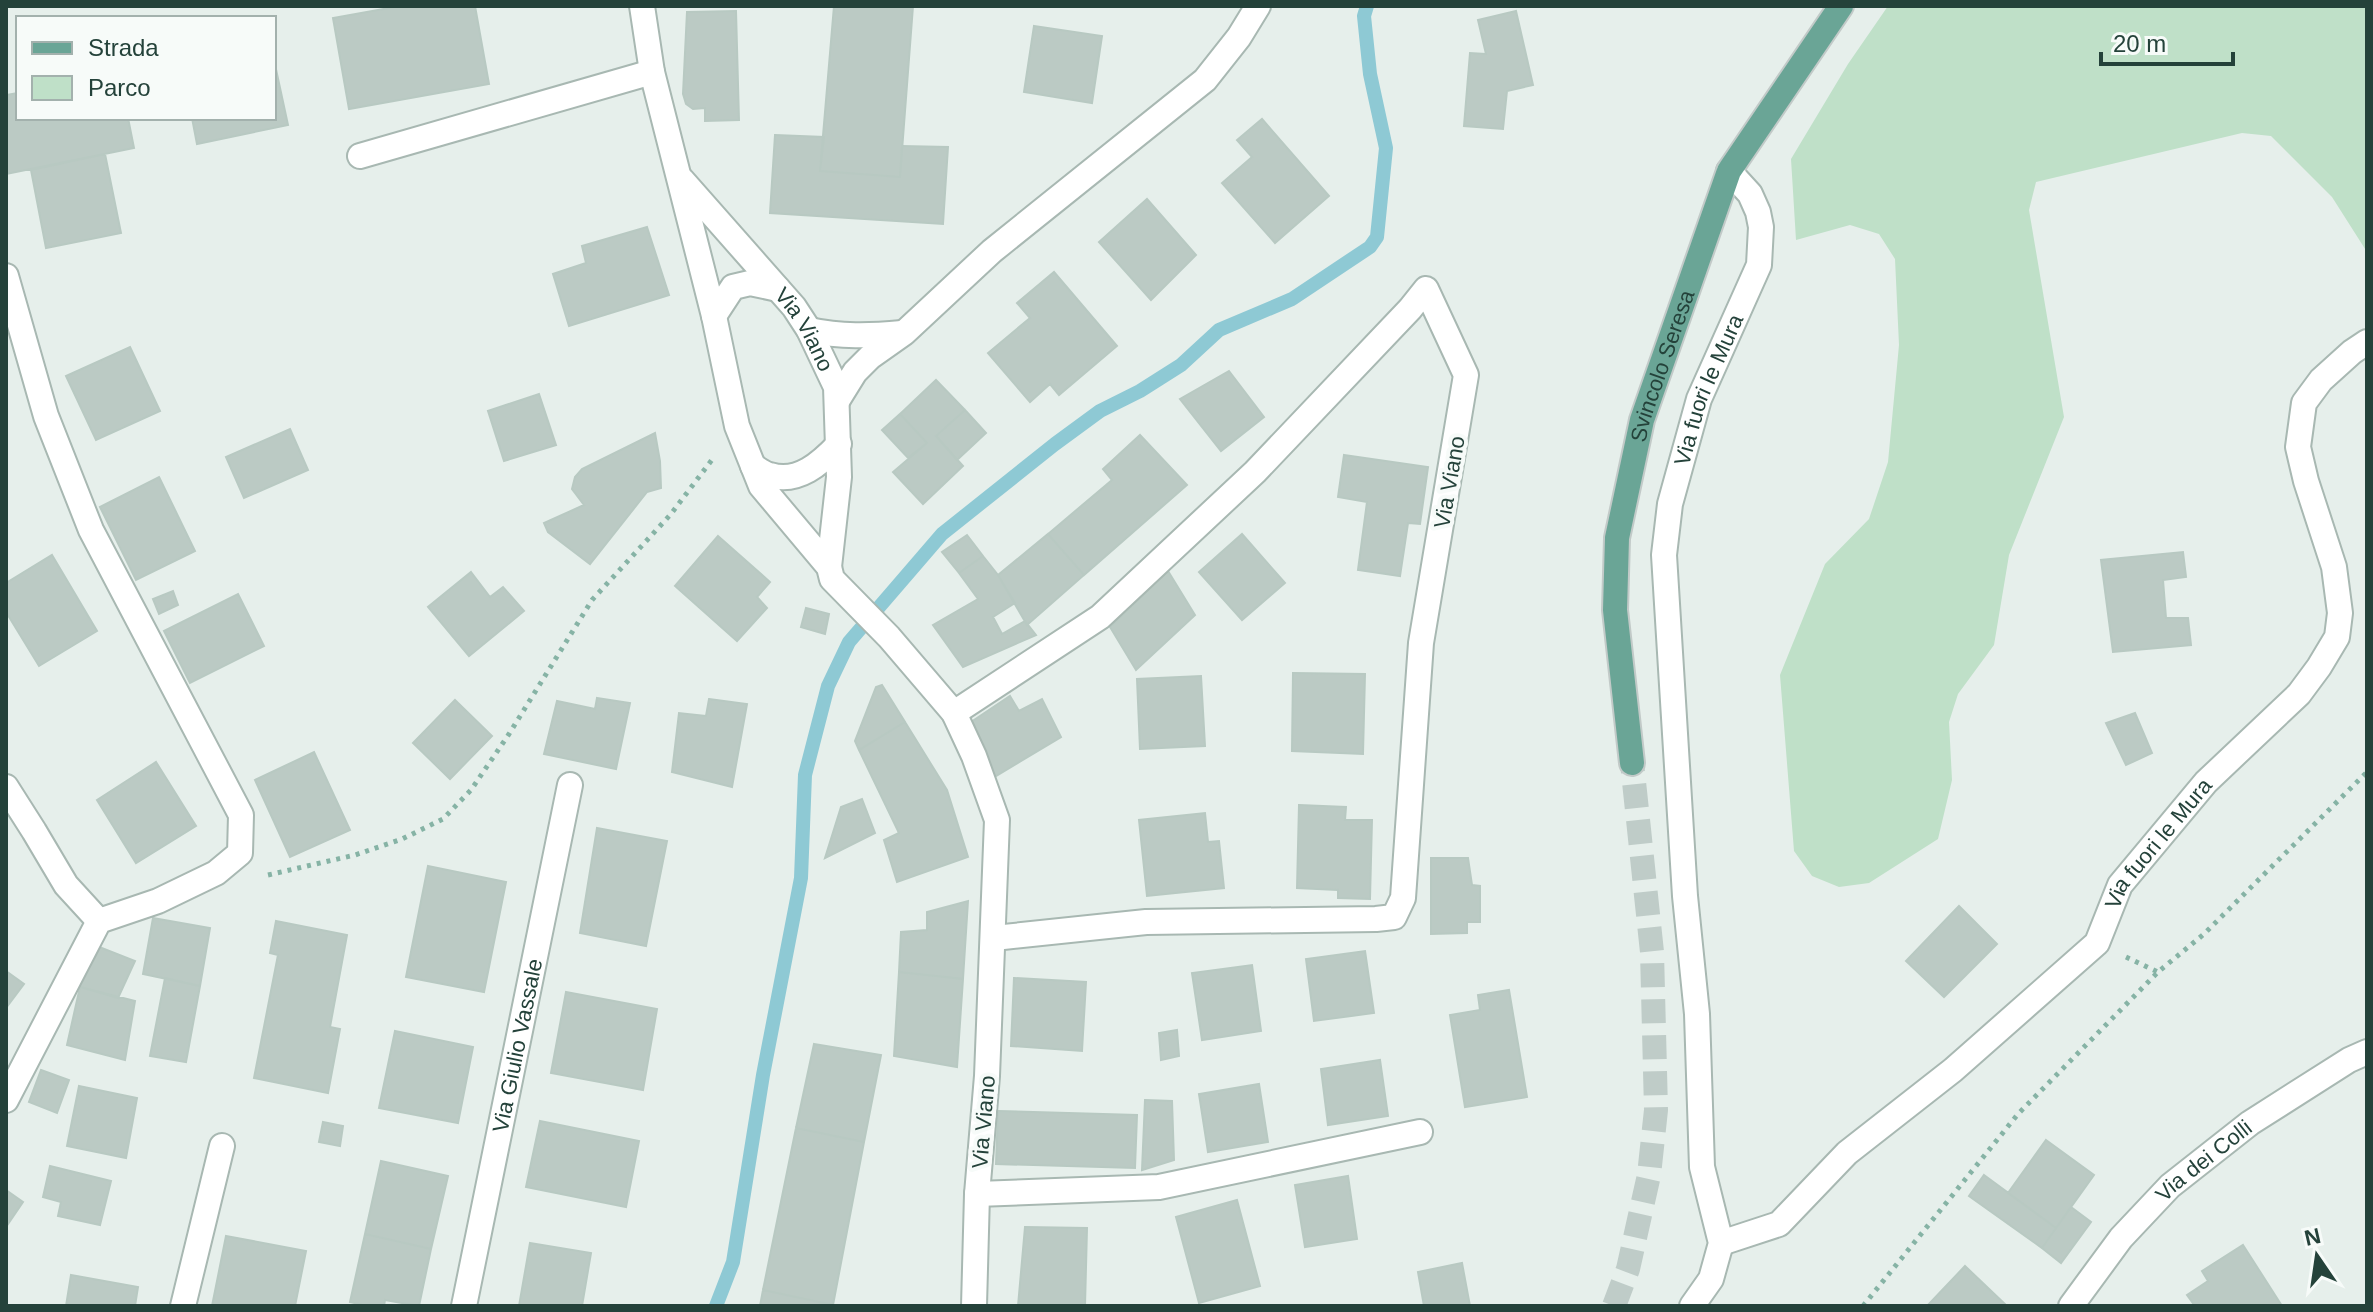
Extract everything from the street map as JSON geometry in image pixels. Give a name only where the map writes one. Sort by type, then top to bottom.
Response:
[{"type":"main road","name":"Svincolo Seresa","points":[[1632,763],[1615,610],[1617,538],[1642,420],[1729,171],[1841,6]]},
{"type":"street","name":"Via Viano","points":[[642,6],[652,72],[716,321],[737,426],[761,486],[829,567]]},
{"type":"street","points":[[837,401],[863,365],[904,333],[992,251],[1205,80],[1239,37],[1258,6]]},
{"type":"street","points":[[360,156],[652,72]]},
{"type":"street","name":"Via fuori le Mura","points":[[1729,171],[1750,194],[1758,212],[1761,227],[1759,265],[1699,399],[1670,504],[1664,555],[1685,896],[1697,1014],[1702,1167],[1721,1243],[1779,1224],[1847,1153],[1953,1070],[2097,943],[2120,885],[2206,782],[2299,694],[2319,667],[2337,637],[2340,613],[2334,567],[2298,447],[2304,403],[2321,380],[2367,342]]},
{"type":"street","name":"Via Viano","points":[[678,176],[778,289],[809,330],[836,387],[839,477],[829,567],[832,579],[889,637],[954,713],[974,756],[997,820],[994,938],[977,1194],[974,1306]]},
{"type":"street","points":[[6,276],[46,416],[91,530],[241,815],[240,853],[216,873],[158,901],[99,921],[6,1100]]},
{"type":"street","points":[[716,321],[733,287],[750,283],[778,289]]},
{"type":"street","name":"Via Viano","points":[[954,713],[1100,617],[1255,472],[1426,289],[1466,375],[1421,643],[1403,898],[1394,917],[1146,922],[994,938]]},
{"type":"street","points":[[809,330],[848,336],[904,333]]},
{"type":"street","points":[[753,466],[770,475],[789,477],[811,470],[839,444]]},
{"type":"street","name":"Via Giulio Vassale","points":[[464,1306],[570,785]]},
{"type":"street","points":[[6,787],[66,885],[99,921]]},
{"type":"street","name":"Via dei Colli","points":[[2071,1306],[2121,1238],[2170,1186],[2250,1123],[2349,1060],[2367,1052]]},
{"type":"street","points":[[977,1194],[1159,1187],[1420,1132]]},
{"type":"street","points":[[183,1306],[222,1146]]},
{"type":"street","points":[[1692,1306],[1711,1279],[1721,1243]]},
{"type":"path","points":[[264,876],[355,855],[402,839],[443,819],[487,768],[592,600],[671,514],[737,426]]},
{"type":"path","points":[[1863,1306],[2018,1114],[2158,972],[2204,934],[2367,772]]},
{"type":"green space","points":[[1888,6],[2367,6],[2367,252],[2332,197],[2271,136],[2242,133],[2036,182],[2029,210],[2064,417],[2009,555],[1994,645],[1958,694],[1949,722],[1952,780],[1938,839],[1869,883],[1839,887],[1812,876],[1794,851],[1780,675],[1825,564],[1869,519],[1888,462],[1899,345],[1895,259],[1879,234],[1850,225],[1796,240],[1791,159],[1848,64]]},
{"type":"building","points":[[400,6],[475,6],[489,84],[349,109],[333,18]]},
{"type":"building","points":[[834,6],[913,6],[900,177],[820,171]]},
{"type":"building","points":[[736,11],[739,120],[705,121],[705,108],[693,109],[686,104],[683,94],[687,12]]},
{"type":"building","points":[[1516,11],[1533,85],[1507,91],[1503,129],[1464,126],[1470,53],[1486,54],[1478,20]]},
{"type":"building","points":[[1034,26],[1102,36],[1092,103],[1024,92]]},
{"type":"building","points":[[276,69],[288,125],[197,144],[192,120],[276,120]]},
{"type":"building","points":[[16,93],[16,120],[128,120],[134,148],[6,174],[6,95]]},
{"type":"building","points":[[1262,119],[1329,196],[1275,243],[1222,183],[1252,157],[1237,140]]},
{"type":"building","points":[[775,135],[824,137],[820,171],[900,177],[902,146],[948,147],[943,224],[770,213]]},
{"type":"building","points":[[105,154],[121,233],[46,248],[31,170]]},
{"type":"building","points":[[1147,199],[1196,255],[1151,300],[1099,242]]},
{"type":"building","points":[[647,227],[669,295],[569,326],[553,274],[586,263],[582,246]]},
{"type":"building","points":[[1054,272],[1117,346],[1059,395],[1050,384],[1030,402],[988,353],[1030,318],[1017,303]]},
{"type":"building","points":[[130,347],[160,411],[96,440],[66,376]]},
{"type":"building","points":[[1229,371],[1264,417],[1221,451],[1180,399]]},
{"type":"building","points":[[936,380],[965,410],[936,436],[963,466],[923,504],[893,472],[927,443],[900,414]]},
{"type":"building","points":[[539,394],[556,445],[504,461],[488,411]]},
{"type":"building","points":[[965,410],[986,433],[957,460],[936,436]]},
{"type":"building","points":[[900,414],[927,443],[908,458],[882,430]]},
{"type":"building","points":[[290,429],[308,470],[244,498],[226,457]]},
{"type":"building","points":[[655,433],[661,488],[647,492],[590,564],[548,532],[544,523],[584,505],[572,489],[575,477],[582,469]]},
{"type":"building","points":[[1140,435],[1187,485],[1084,575],[1048,534],[1112,480],[1103,469]]},
{"type":"building","points":[[1344,455],[1428,467],[1420,524],[1408,523],[1400,576],[1358,570],[1367,502],[1338,497]]},
{"type":"building","points":[[159,477],[195,551],[136,580],[100,507]]},
{"type":"building","points":[[1048,534],[1084,575],[1027,625],[998,575]]},
{"type":"building","points":[[1242,534],[1285,583],[1242,620],[1199,572]]},
{"type":"building","points":[[967,535],[983,556],[959,573],[942,552]]},
{"type":"building","points":[[718,536],[770,582],[757,597],[767,608],[737,641],[675,586]]},
{"type":"building","points":[[2183,552],[2186,577],[2163,580],[2166,618],[2188,618],[2191,645],[2113,652],[2101,560]]},
{"type":"building","points":[[52,555],[97,631],[39,666],[6,612],[6,583]]},
{"type":"building","points":[[983,556],[1015,603],[993,617],[1002,634],[1025,621],[1036,635],[963,667],[933,625],[978,599],[959,573]]},
{"type":"building","points":[[1168,571],[1195,615],[1136,670],[1110,627]]},
{"type":"building","points":[[471,572],[490,597],[503,587],[524,611],[469,656],[428,607]]},
{"type":"building","points":[[173,591],[178,605],[159,614],[153,599]]},
{"type":"building","points":[[238,594],[264,646],[190,683],[164,631]]},
{"type":"building","points":[[806,608],[829,614],[825,634],[801,627]]},
{"type":"building","points":[[1293,673],[1365,674],[1363,754],[1292,751]]},
{"type":"building","points":[[1201,676],[1205,746],[1140,749],[1137,679]]},
{"type":"building","points":[[882,685],[905,722],[859,750],[855,741],[876,687]]},
{"type":"building","points":[[1010,696],[1019,711],[1042,699],[1061,737],[991,779],[965,726]]},
{"type":"building","points":[[597,698],[630,703],[616,769],[544,754],[557,701],[595,709]]},
{"type":"building","points":[[709,699],[747,704],[732,787],[672,772],[679,713],[706,716]]},
{"type":"building","points":[[455,700],[492,736],[450,779],[413,743]]},
{"type":"building","points":[[2135,713],[2152,753],[2126,765],[2106,723]]},
{"type":"building","points":[[905,722],[947,790],[968,857],[897,882],[884,840],[899,833],[859,750]]},
{"type":"building","points":[[314,752],[350,830],[290,857],[255,780]]},
{"type":"building","points":[[156,762],[196,826],[136,863],[97,800]]},
{"type":"building","points":[[862,799],[875,833],[825,858],[841,807]]},
{"type":"building","points":[[1299,805],[1346,807],[1345,820],[1372,820],[1370,899],[1338,898],[1338,890],[1297,888]]},
{"type":"building","points":[[1205,813],[1208,842],[1219,841],[1224,888],[1147,896],[1139,820]]},
{"type":"building","points":[[597,828],[667,841],[646,946],[580,933]]},
{"type":"building","points":[[1431,858],[1468,858],[1472,885],[1480,886],[1480,922],[1467,922],[1467,933],[1431,934]]},
{"type":"building","points":[[428,866],[506,882],[484,992],[406,977]]},
{"type":"building","points":[[968,901],[963,979],[899,972],[901,932],[927,930],[927,912]]},
{"type":"building","points":[[1959,906],[1997,944],[1944,997],[1906,961]]},
{"type":"building","points":[[153,918],[210,928],[200,986],[143,974]]},
{"type":"building","points":[[276,921],[347,935],[330,1027],[340,1029],[328,1093],[254,1078],[278,955],[270,953]]},
{"type":"building","points":[[89,943],[135,961],[118,998],[80,987],[74,978]]},
{"type":"building","points":[[1365,951],[1374,1013],[1314,1021],[1306,959]]},
{"type":"building","points":[[1252,965],[1261,1031],[1202,1040],[1192,973]]},
{"type":"building","points":[[6,971],[24,984],[6,1008]]},
{"type":"building","points":[[899,972],[963,979],[957,1067],[894,1056]]},
{"type":"building","points":[[165,978],[200,986],[186,1062],[150,1056]]},
{"type":"building","points":[[1014,978],[1086,982],[1082,1051],[1011,1046]]},
{"type":"building","points":[[80,987],[135,1001],[125,1060],[67,1045]]},
{"type":"building","points":[[1509,990],[1527,1097],[1465,1107],[1450,1015],[1480,1010],[1478,995]]},
{"type":"building","points":[[566,992],[657,1009],[643,1090],[551,1073]]},
{"type":"building","points":[[1177,1030],[1179,1056],[1161,1060],[1159,1033]]},
{"type":"building","points":[[395,1031],[473,1047],[458,1123],[379,1108]]},
{"type":"building","points":[[814,1044],[881,1055],[864,1142],[796,1128]]},
{"type":"building","points":[[1380,1060],[1388,1116],[1328,1125],[1321,1069]]},
{"type":"building","points":[[41,1070],[69,1080],[57,1113],[29,1102]]},
{"type":"building","points":[[1259,1084],[1268,1142],[1208,1152],[1199,1094]]},
{"type":"building","points":[[79,1086],[137,1098],[126,1158],[67,1146]]},
{"type":"building","points":[[1145,1100],[1172,1101],[1174,1160],[1142,1170]]},
{"type":"building","points":[[998,1111],[1137,1115],[1135,1168],[996,1164]]},
{"type":"building","points":[[540,1121],[639,1141],[626,1207],[526,1187]]},
{"type":"building","points":[[323,1122],[343,1126],[340,1146],[319,1142]]},
{"type":"building","points":[[796,1128],[864,1142],[833,1305],[763,1290]]},
{"type":"building","points":[[2046,1140],[2094,1175],[2056,1228],[2008,1193]]},
{"type":"building","points":[[381,1161],[448,1176],[431,1249],[365,1234]]},
{"type":"building","points":[[50,1166],[111,1181],[100,1225],[58,1216],[61,1202],[43,1197]]},
{"type":"building","points":[[1984,1175],[2056,1228],[2042,1248],[1969,1196]]},
{"type":"building","points":[[1348,1176],[1357,1239],[1305,1247],[1295,1185]]},
{"type":"building","points":[[6,1190],[23,1202],[6,1227]]},
{"type":"building","points":[[1237,1200],[1260,1286],[1199,1303],[1176,1217]]},
{"type":"building","points":[[2071,1207],[2091,1222],[2061,1263],[2042,1248]]},
{"type":"building","points":[[1025,1227],[1087,1228],[1085,1306],[1018,1306]]},
{"type":"building","points":[[365,1234],[431,1249],[419,1306],[385,1300],[384,1306],[350,1302]]},
{"type":"building","points":[[226,1236],[306,1251],[295,1306],[212,1306]]},
{"type":"building","points":[[530,1243],[591,1253],[582,1306],[519,1306]]},
{"type":"building","points":[[2243,1245],[2282,1306],[2195,1306],[2187,1295],[2208,1281],[2202,1271]]},
{"type":"building","points":[[1462,1263],[1470,1306],[1424,1306],[1418,1272]]},
{"type":"building","points":[[1965,1266],[2007,1306],[1927,1306]]},
{"type":"building","points":[[71,1275],[138,1287],[135,1306],[66,1306]]},
{"type":"building","points":[[763,1290],[833,1305],[833,1306],[760,1306]]},
{"type":"waterway","points":[[716,1306],[733,1262],[763,1075],[801,878],[805,775],[828,686],[849,642],[942,534],[1055,444],[1100,411],[1181,365],[1219,330],[1292,299],[1370,247],[1377,237],[1386,148],[1370,74],[1364,16],[1367,6]]},
{"type":"tunnel","points":[[1614,1306],[1628,1269],[1649,1175],[1656,1110],[1652,952],[1632,763]]}]
